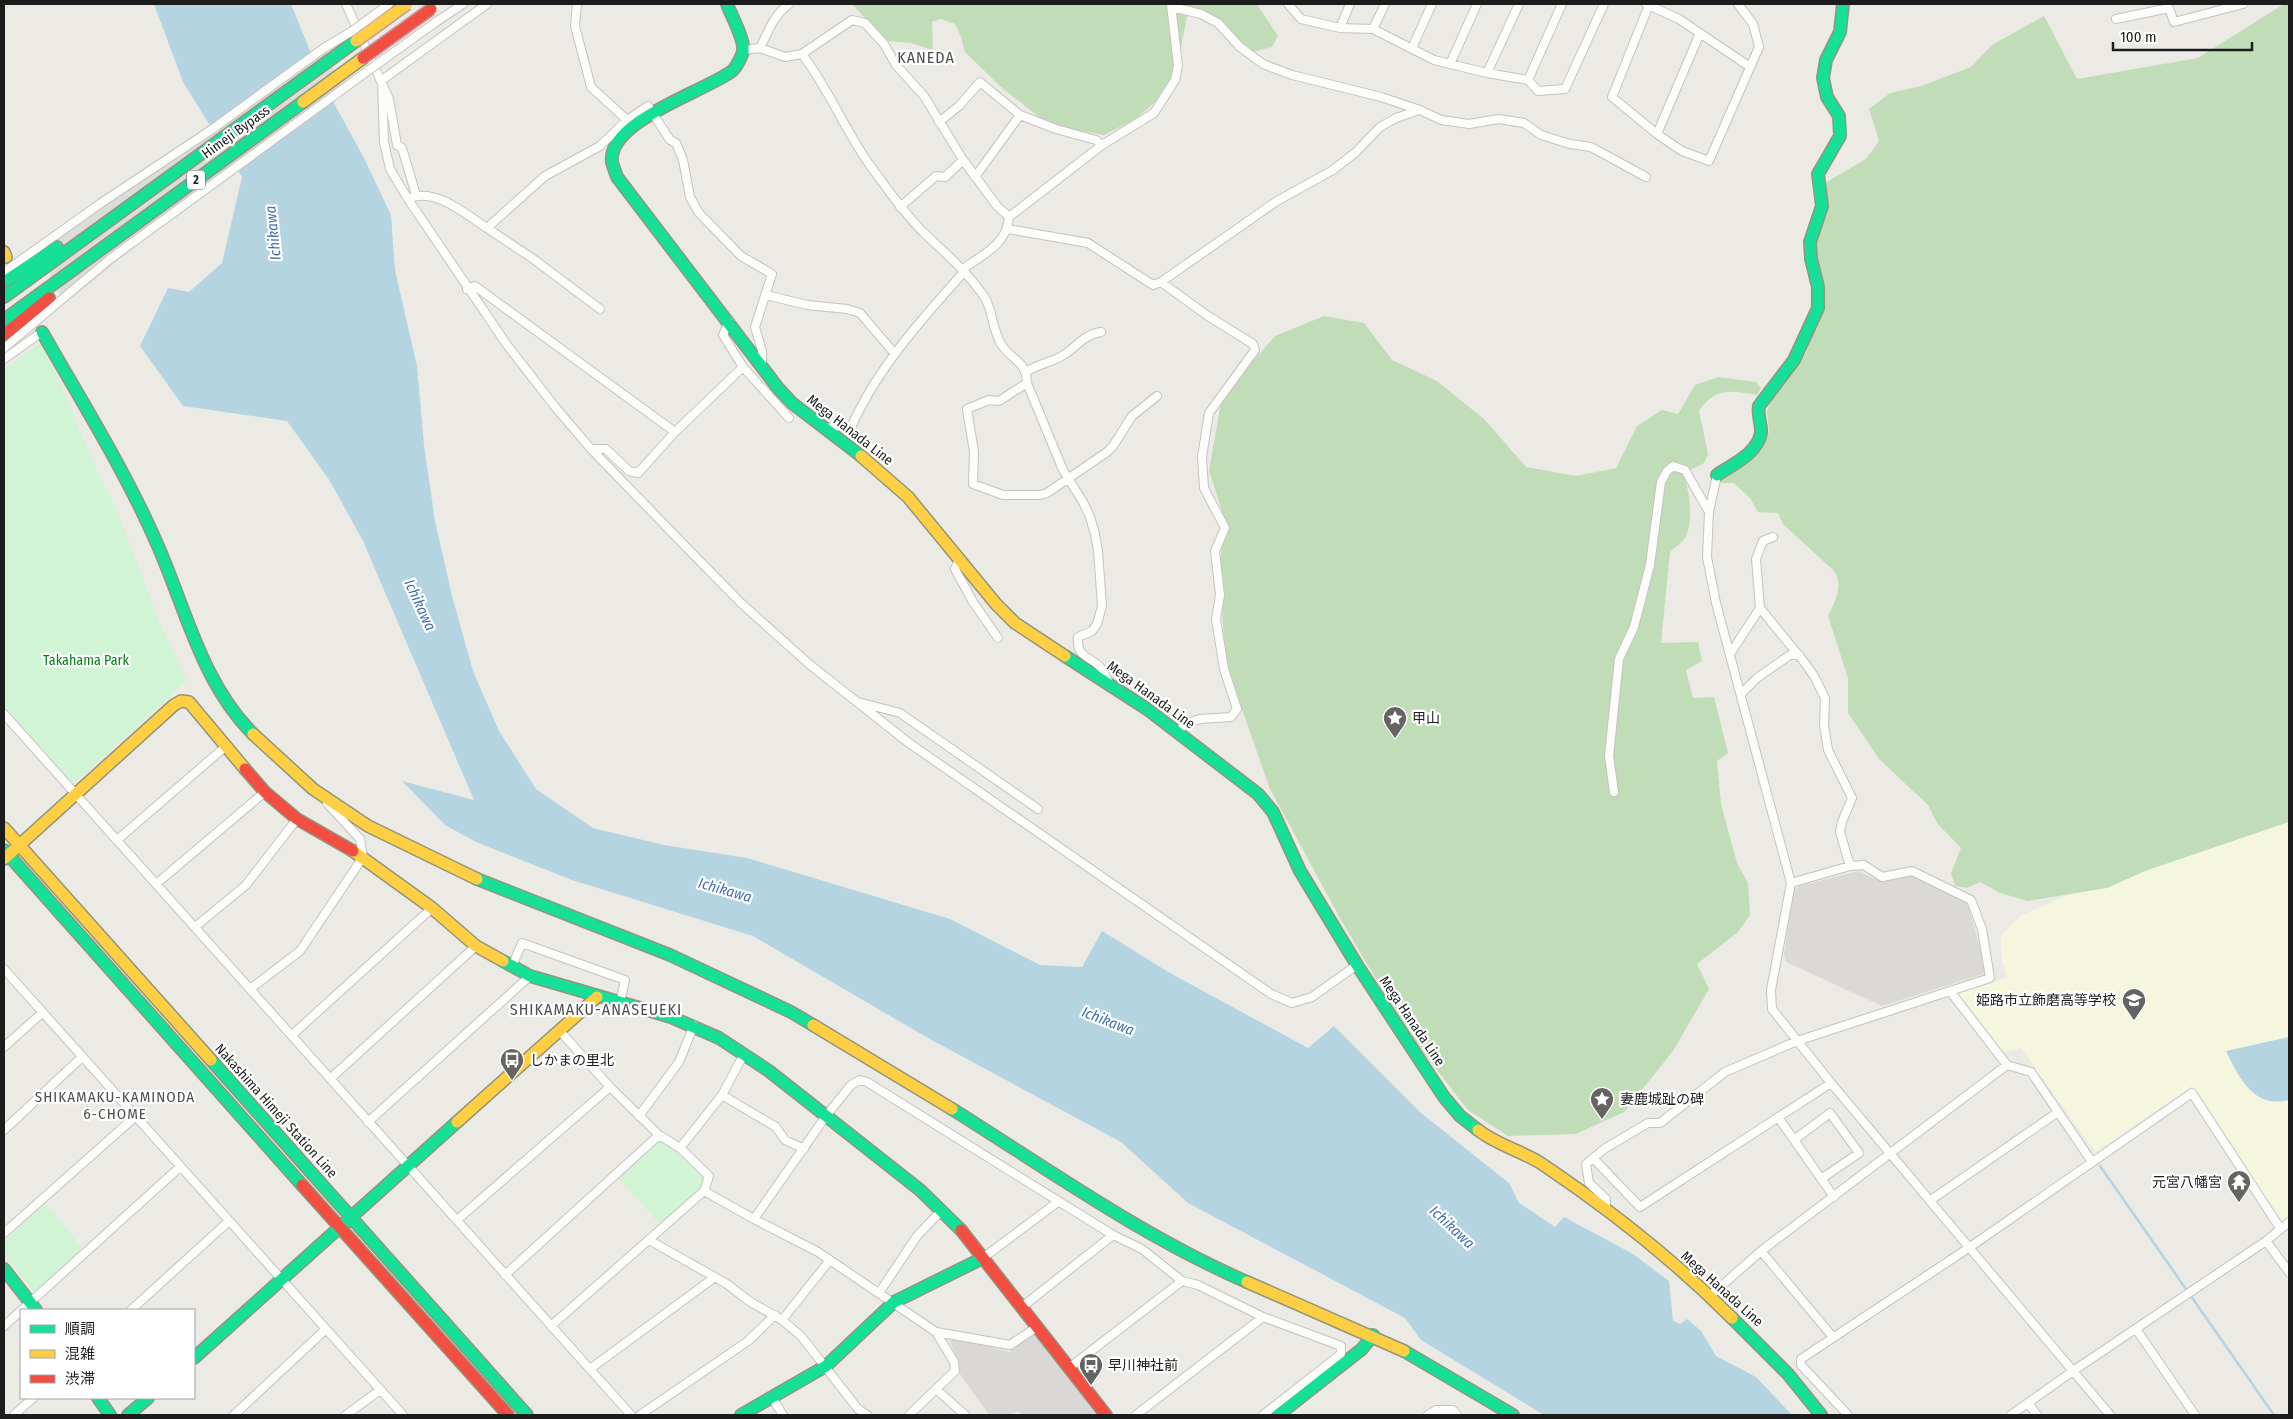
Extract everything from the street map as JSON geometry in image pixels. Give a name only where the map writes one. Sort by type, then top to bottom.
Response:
[{"type":"main road","name":"Himeji Bypass","points":[[42,256],[173,174],[330,60],[353,36],[407,4]]},
{"type":"main road","points":[[727,4],[743,50]]},
{"type":"main road","points":[[1717,476],[1751,452],[1761,432],[1756,414],[1759,406],[1794,360],[1818,308],[1818,287],[1811,259],[1810,242],[1822,206],[1818,174],[1840,136],[1839,116],[1827,96],[1823,78],[1826,60],[1840,32],[1843,4]]},
{"type":"main road","name":"Himeji Bypass","points":[[58,291],[114,241],[434,6]]},
{"type":"main road","name":"Mega Hanada Line","points":[[743,50],[734,70],[654,113],[636,125],[614,149],[612,162],[617,177],[762,368],[792,403],[878,470],[908,497],[996,604],[1015,623],[1110,684],[1258,794],[1274,812],[1300,871],[1357,965],[1444,1097],[1460,1116],[1487,1137],[1534,1159],[1569,1181],[1710,1296],[1788,1374],[1821,1415]]},
{"type":"main road","points":[[4,282],[42,256]]},
{"type":"main road","points":[[4,297],[42,256]]},
{"type":"main road","points":[[4,320],[58,291]]},
{"type":"main road","points":[[4,335],[58,291]]},
{"type":"main road","points":[[42,332],[114,458],[158,545],[206,668],[238,718],[278,760],[313,789],[368,826],[480,880],[670,955],[791,1012],[892,1072],[1167,1243],[1208,1265],[1373,1335],[1438,1369],[1512,1415]]},
{"type":"main road","points":[[508,1415],[5,855],[181,701],[189,702],[225,747],[265,792],[297,818],[363,857],[432,908],[476,946],[530,976],[694,1026],[744,1054],[826,1116],[942,1210],[983,1258],[1106,1415]]},
{"type":"main road","name":"Nakashima Himeji Station Line","points":[[4,828],[527,1415]]},
{"type":"main road","points":[[195,1357],[597,997]]},
{"type":"main road","points":[[741,1415],[826,1366],[894,1302],[983,1258]]},
{"type":"main road","points":[[4,1269],[33,1306]]},
{"type":"main road","points":[[1278,1415],[1362,1349],[1373,1335]]},
{"type":"main road","points":[[99,1399],[110,1415]]},
{"type":"main road","points":[[128,1415],[147,1399]]},
{"type":"street","points":[[4,272],[42,256],[101,203],[211,130],[324,48],[353,36],[389,4]]},
{"type":"street","points":[[4,348],[58,291],[135,240],[343,88],[463,4]]},
{"type":"street","points":[[382,80],[487,4]]},
{"type":"street","points":[[576,4],[575,26],[591,87],[627,120]]},
{"type":"street","points":[[760,48],[770,24],[780,11],[789,4]]},
{"type":"street","points":[[1340,28],[1350,4]]},
{"type":"street","points":[[1373,28],[1385,4]]},
{"type":"street","points":[[1412,48],[1432,4]]},
{"type":"street","points":[[1450,64],[1477,4]]},
{"type":"street","points":[[1488,73],[1519,4]]},
{"type":"street","points":[[1528,80],[1562,4]]},
{"type":"street","points":[[1293,6],[1301,19],[1340,28],[1373,28],[1434,60],[1528,80],[1538,91],[1565,89],[1604,4]]},
{"type":"street","points":[[1738,4],[1753,24],[1759,47],[1709,161],[1682,151],[1612,97],[1647,4],[1680,19],[1750,67]]},
{"type":"street","points":[[2116,19],[2170,8],[2174,22],[2243,4]]},
{"type":"street","points":[[350,5],[389,99],[396,145],[402,148],[416,195]]},
{"type":"street","points":[[825,428],[841,426],[850,430],[859,409],[895,354],[962,274],[963,269],[991,250],[1008,229],[1009,216],[1102,145],[1154,113],[1175,80],[1178,66],[1171,6],[1202,14],[1218,23],[1240,47],[1263,64],[1292,75],[1381,97],[1450,122],[1469,124],[1499,119],[1524,123],[1541,135],[1570,144],[1591,147],[1646,177]]},
{"type":"street","points":[[743,50],[760,48],[785,58],[802,54],[852,20],[865,23],[884,44],[896,65],[924,96],[962,160],[997,206],[1009,216]]},
{"type":"street","points":[[1658,134],[1700,33]]},
{"type":"street","points":[[802,54],[819,76],[860,152],[900,207],[963,269],[987,300],[1000,343],[1021,363],[1026,372],[1027,383],[1068,478],[1090,517],[1098,551],[1102,606],[1097,624],[1092,630],[1078,638],[1078,647],[1081,652],[1102,668],[1110,684]]},
{"type":"street","points":[[382,80],[384,142],[390,169],[467,289],[507,345],[591,449],[741,603],[809,664],[909,743],[1271,994],[1292,1003],[1312,997],[1357,965]]},
{"type":"street","points":[[939,122],[959,106],[980,82],[1020,115],[1056,130],[1096,140],[1102,145]]},
{"type":"street","points":[[487,228],[545,176],[600,146],[627,120],[648,106],[670,140],[676,143],[683,160],[690,197],[699,212],[741,256],[772,274],[755,327],[762,351],[762,368]]},
{"type":"street","points":[[1008,229],[1088,243],[1152,285],[1161,282],[1277,201],[1328,174],[1356,152],[1380,127],[1396,118],[1420,110]]},
{"type":"street","points":[[975,176],[1020,115]]},
{"type":"street","points":[[900,207],[936,176],[945,177],[962,160]]},
{"type":"street","points":[[408,199],[416,195],[438,198],[532,258],[600,309]]},
{"type":"street","points":[[1161,282],[1208,316],[1253,344],[1255,350],[1209,412],[1202,457],[1204,488],[1225,528],[1215,551],[1220,595],[1216,619],[1224,669],[1236,709],[1232,717],[1200,720],[1184,724],[1178,733]]},
{"type":"street","points":[[467,289],[475,286],[675,432]]},
{"type":"street","points":[[766,295],[807,305],[847,308],[860,313],[895,354]]},
{"type":"street","points":[[728,321],[723,335],[743,367],[789,418]]},
{"type":"street","points":[[4,360],[42,332]]},
{"type":"street","points":[[1026,372],[1041,363],[1056,360],[1091,334],[1100,332]]},
{"type":"street","points":[[591,449],[606,449],[629,471],[638,473],[675,432],[743,367]]},
{"type":"street","points":[[1027,383],[999,401],[989,400],[967,409],[974,452],[973,484],[1004,495],[1032,496],[1047,493],[1113,446],[1132,416],[1157,396]]},
{"type":"street","points":[[771,399],[778,388]]},
{"type":"street","points":[[1614,792],[1609,756],[1619,659],[1634,627],[1650,565],[1661,482],[1666,471],[1673,466],[1685,470],[1709,512]]},
{"type":"street","points":[[1717,476],[1709,512],[1707,557],[1716,603],[1791,883],[1771,990],[1772,1009],[1831,1083],[1892,1153],[2110,1415]]},
{"type":"street","points":[[1773,537],[1764,541],[1756,559],[1760,608],[1799,655],[1814,676],[1825,698],[1824,725],[1828,750],[1852,798],[1840,832],[1850,866]]},
{"type":"street","points":[[959,559],[955,569],[973,602],[998,638]]},
{"type":"street","points":[[1730,654],[1760,608]]},
{"type":"street","points":[[1741,694],[1757,678],[1790,655],[1799,655]]},
{"type":"street","points":[[856,702],[900,712],[1038,809]]},
{"type":"street","points":[[4,714],[631,1415]]},
{"type":"street","points":[[117,840],[225,747]]},
{"type":"street","points":[[250,989],[300,951],[363,857],[360,839],[313,789]]},
{"type":"street","points":[[156,884],[265,792]]},
{"type":"street","points":[[195,927],[246,885],[297,818]]},
{"type":"street","points":[[1606,1210],[1606,1199],[1589,1183],[1586,1164],[1604,1149],[1648,1123],[1660,1123],[1682,1108],[1725,1072],[1797,1041],[1990,978],[1982,929],[1971,900],[1912,871],[1882,877],[1864,865],[1850,866],[1791,883]]},
{"type":"street","points":[[292,1035],[432,908]]},
{"type":"street","points":[[512,966],[522,943],[558,955],[625,980],[620,1003]]},
{"type":"street","points":[[331,1078],[476,946]]},
{"type":"street","points":[[4,969],[325,1330],[404,1415]]},
{"type":"street","points":[[368,1122],[530,976]]},
{"type":"street","points":[[1950,991],[2007,1065],[2031,1072],[2092,1162]]},
{"type":"street","points":[[4,1047],[42,1013]]},
{"type":"street","points":[[639,1116],[679,1062],[694,1026]]},
{"type":"street","points":[[551,1326],[704,1191],[709,1176],[680,1148],[658,1135],[610,1087],[560,1031]]},
{"type":"street","points":[[680,1148],[722,1095],[744,1054]]},
{"type":"street","points":[[4,1130],[82,1057]]},
{"type":"street","points":[[1710,1296],[1761,1251],[2007,1065]]},
{"type":"street","points":[[754,1219],[826,1116],[851,1085],[860,1080],[867,1082],[1113,1235],[1142,1249],[1182,1281],[1198,1285],[1263,1317],[1341,1346],[1341,1354],[1263,1415]]},
{"type":"street","points":[[1593,1158],[1640,1207],[1831,1083]]},
{"type":"street","points":[[457,1220],[610,1087]]},
{"type":"street","points":[[1848,1415],[1801,1365],[1800,1359],[1832,1336],[1970,1247],[2192,1093],[2280,1228]]},
{"type":"street","points":[[722,1095],[776,1127],[785,1140],[804,1149]]},
{"type":"street","points":[[1931,1200],[2058,1112]]},
{"type":"street","points":[[1794,1140],[1830,1113],[1859,1153],[1821,1179]]},
{"type":"street","points":[[4,1234],[136,1116]]},
{"type":"street","points":[[1778,1117],[1834,1197]]},
{"type":"street","points":[[506,1275],[658,1135]]},
{"type":"street","points":[[33,1306],[180,1167]]},
{"type":"street","points":[[704,1191],[818,1252],[936,1332],[954,1362],[955,1371],[908,1415]]},
{"type":"street","points":[[983,1258],[1059,1201]]},
{"type":"street","points":[[879,1293],[917,1236],[942,1210]]},
{"type":"street","points":[[132,1309],[229,1221]]},
{"type":"street","points":[[2011,1415],[2266,1241],[2289,1222]]},
{"type":"street","points":[[1022,1307],[1113,1235]]},
{"type":"street","points":[[649,1240],[727,1284],[749,1301],[782,1320],[802,1336],[858,1409],[867,1415]]},
{"type":"street","points":[[2266,1241],[2289,1272]]},
{"type":"street","points":[[1761,1251],[1832,1336]]},
{"type":"street","points":[[782,1320],[830,1260]]},
{"type":"street","points":[[590,1369],[715,1278]]},
{"type":"street","points":[[1069,1368],[1182,1281]]},
{"type":"street","points":[[4,1326],[20,1315]]},
{"type":"street","points":[[640,1415],[748,1341],[774,1315]]},
{"type":"street","points":[[1136,1415],[1263,1317]]},
{"type":"street","points":[[936,1332],[1010,1345],[1037,1327]]},
{"type":"street","points":[[2136,1328],[2195,1415]]},
{"type":"street","points":[[234,1415],[325,1330]]},
{"type":"street","points":[[936,1389],[964,1415]]},
{"type":"street","points":[[346,1415],[380,1390]]},
{"type":"street","points":[[772,1398],[783,1415]]},
{"type":"street","points":[[14,1415],[33,1399]]},
{"type":"street","points":[[2028,1403],[2037,1415]]},
{"type":"street","points":[[1428,1415],[1436,1410],[1453,1410],[1457,1415]]},
{"type":"shaded area","name":"姫路市立飾磨高等学校","points":[[2289,816],[2289,1217],[2281,1222],[2192,1086],[2095,1152],[2021,1048],[2004,1053],[1956,994],[2007,978],[2001,955],[2001,936],[2020,916],[2073,893]]},
{"type":"shaded area","points":[[1858,871],[1875,879],[1886,881],[1907,875],[1912,876],[1967,901],[1986,969],[1983,974],[1882,1006],[1786,962],[1784,955],[1793,890],[1800,886]]},
{"type":"shaded area","points":[[1032,1335],[1036,1337],[1097,1415],[1022,1415],[1018,1411],[1009,1415],[989,1415],[960,1374],[959,1362],[950,1342],[953,1339],[972,1342],[1009,1352]]},
{"type":"green space","points":[[852,4],[1257,4],[1278,36],[1272,47],[1252,52],[1206,14],[1192,7],[1187,17],[1178,62],[1165,93],[1136,119],[1104,135],[1068,129],[1039,117],[1001,87],[965,52],[955,24],[941,19],[932,22],[933,50],[911,43],[886,41]]},
{"type":"green space","points":[[2284,4],[2289,4],[2289,822],[2145,871],[2107,888],[2028,901],[2000,893],[1980,882],[1967,888],[1955,886],[1951,873],[1961,848],[1937,823],[1928,805],[1879,759],[1848,713],[1848,678],[1828,616],[1836,599],[1838,588],[1837,577],[1834,571],[1783,524],[1778,513],[1758,512],[1750,498],[1734,483],[1720,483],[1724,475],[1746,464],[1760,451],[1769,432],[1767,411],[1774,392],[1806,353],[1812,333],[1814,242],[1823,184],[1866,159],[1879,141],[1869,109],[1890,93],[1921,86],[1971,67],[1992,45],[2044,16],[2077,79],[2198,58]]},
{"type":"green space","points":[[1324,316],[1364,323],[1392,360],[1437,381],[1484,419],[1526,467],[1576,476],[1616,468],[1637,426],[1662,410],[1678,414],[1695,385],[1718,377],[1756,382],[1761,388],[1757,395],[1739,392],[1718,394],[1705,403],[1699,411],[1708,454],[1704,463],[1683,474],[1688,489],[1689,524],[1685,538],[1670,552],[1661,643],[1698,642],[1702,661],[1686,670],[1693,698],[1714,697],[1728,753],[1717,761],[1721,804],[1737,863],[1748,883],[1750,915],[1738,932],[1697,964],[1709,989],[1673,1051],[1624,1112],[1576,1134],[1508,1136],[1468,1110],[1406,1030],[1341,920],[1270,789],[1225,661],[1220,568],[1225,520],[1209,471],[1222,396],[1275,336]]},
{"type":"green space","name":"Takahama Park","points":[[39,343],[44,345],[95,467],[117,510],[160,624],[187,681],[76,781],[69,781],[4,706],[4,369]]},
{"type":"green space","points":[[658,1142],[664,1142],[703,1174],[704,1180],[700,1188],[660,1225],[619,1178]]},
{"type":"green space","points":[[45,1203],[84,1250],[35,1293],[4,1254],[4,1242]]},
{"type":"water","name":"Ichikawa","points":[[154,4],[291,4],[323,83],[364,158],[391,215],[395,270],[417,366],[424,445],[435,521],[452,596],[473,671],[499,731],[536,789],[593,828],[664,845],[747,858],[950,919],[1040,965],[1082,967],[1102,931],[1170,973],[1308,1048],[1334,1026],[1421,1113],[1509,1183],[1519,1203],[1555,1227],[1564,1217],[1633,1254],[1669,1281],[1673,1321],[1680,1324],[1687,1319],[1701,1331],[1716,1356],[1756,1377],[1792,1415],[1544,1415],[1421,1340],[1405,1318],[1188,1203],[1121,1142],[928,1038],[753,936],[572,880],[476,842],[445,825],[402,781],[474,800],[363,541],[330,481],[287,421],[183,406],[140,346],[168,288],[189,292],[222,263],[242,177],[183,82]]},
{"type":"water","points":[[2289,1037],[2289,1100],[2277,1102],[2257,1096],[2242,1081],[2226,1051]]},
{"type":"pier","points":[[322,44],[345,93],[145,239],[64,304],[36,243],[209,127]]},
{"type":"waterway","points":[[2100,1166],[2274,1415]]},
{"type":"traffic: fast","points":[[727,4],[743,46],[739,62],[732,71],[719,79],[641,120],[625,133],[615,147],[612,164],[617,177],[778,388],[792,403],[861,456]]},
{"type":"traffic: fast","points":[[1717,475],[1744,458],[1755,447],[1761,433],[1759,406],[1794,360],[1818,308],[1818,287],[1811,259],[1810,242],[1822,206],[1818,174],[1840,136],[1839,116],[1827,97],[1823,78],[1826,60],[1840,32],[1843,4]]},
{"type":"traffic: fast","points":[[4,297],[356,41]]},
{"type":"traffic: fast","points":[[4,320],[303,102]]},
{"type":"traffic: fast","points":[[4,282],[57,247]]},
{"type":"traffic: fast","points":[[42,332],[132,491],[158,546],[208,669],[235,714],[253,734]]},
{"type":"traffic: fast","points":[[1065,656],[1147,709],[1258,794],[1273,812],[1300,871],[1357,965],[1444,1097],[1460,1116],[1478,1130]]},
{"type":"traffic: fast","points":[[4,850],[302,1185]]},
{"type":"traffic: fast","points":[[477,879],[670,955],[791,1012],[813,1025]]},
{"type":"traffic: fast","points":[[503,961],[530,976],[671,1017],[719,1038],[769,1071],[920,1190],[961,1230]]},
{"type":"traffic: fast","points":[[211,1060],[527,1415]]},
{"type":"traffic: fast","points":[[952,1109],[1133,1223],[1208,1264],[1247,1282]]},
{"type":"traffic: fast","points":[[195,1357],[457,1122]]},
{"type":"traffic: fast","points":[[741,1415],[826,1366],[894,1302],[983,1258]]},
{"type":"traffic: fast","points":[[4,1269],[35,1309]]},
{"type":"traffic: fast","points":[[1732,1318],[1788,1374],[1821,1415]]},
{"type":"traffic: fast","points":[[1278,1415],[1362,1349],[1373,1335]]},
{"type":"traffic: fast","points":[[1404,1351],[1513,1415]]},
{"type":"traffic: fast","points":[[99,1399],[110,1415]]},
{"type":"traffic: fast","points":[[128,1415],[147,1399]]},
{"type":"traffic: slow","points":[[356,41],[407,4]]},
{"type":"traffic: slow","points":[[303,102],[363,58]]},
{"type":"traffic: slow","points":[[4,252],[6,257]]},
{"type":"traffic: slow","points":[[861,456],[908,497],[996,604],[1015,623],[1065,656]]},
{"type":"traffic: slow","points":[[4,859],[174,705],[181,701],[189,702],[245,769]]},
{"type":"traffic: slow","points":[[253,734],[313,789],[368,826],[477,879]]},
{"type":"traffic: slow","points":[[4,828],[211,1060]]},
{"type":"traffic: slow","points":[[353,851],[432,908],[476,946],[503,961]]},
{"type":"traffic: slow","points":[[457,1122],[597,997]]},
{"type":"traffic: slow","points":[[813,1025],[952,1109]]},
{"type":"traffic: slow","points":[[1478,1130],[1493,1140],[1542,1164],[1592,1199],[1641,1236],[1688,1276],[1732,1318]]},
{"type":"traffic: slow","points":[[1247,1282],[1404,1351]]},
{"type":"traffic: jam","points":[[363,58],[431,9]]},
{"type":"traffic: jam","points":[[4,335],[49,298]]},
{"type":"traffic: jam","points":[[245,769],[265,792],[297,819],[353,851]]},
{"type":"traffic: jam","points":[[302,1185],[508,1415]]},
{"type":"traffic: jam","points":[[961,1230],[1106,1415]]},
{"type":"place","name":"甲山","points":[[1395,739]]},
{"type":"place","name":"姫路市立飾磨高等学校","points":[[2134,1021]]},
{"type":"place","name":"しかまの里北","points":[[512,1081]]},
{"type":"place","name":"妻鹿城趾の碑","points":[[1602,1120]]},
{"type":"place","name":"元宮八幡宮","points":[[2239,1203]]},
{"type":"place","name":"早川神社前","points":[[1091,1386]]},
{"type":"district","name":"KANEDA","points":[[926,57]]},
{"type":"district","name":"SHIKAMAKU-ANASEUEKI","points":[[596,1009]]},
{"type":"district","name":"SHIKAMAKU-KAMINODA 6-CHOME","points":[[115,1106]]}]
